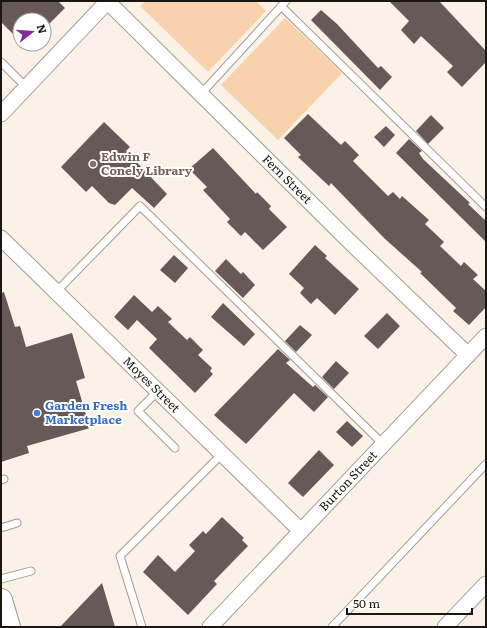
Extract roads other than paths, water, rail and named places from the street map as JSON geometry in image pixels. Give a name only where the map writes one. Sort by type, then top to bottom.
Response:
[{"type":"street","points":[[1,114],[108,1]]},
{"type":"street","name":"Fern Street","points":[[108,1],[347,239],[468,355]]},
{"type":"street","name":"Moyes Street","points":[[1,238],[301,531]]},
{"type":"street","name":"Burton Street","points":[[210,627],[486,336]]},
{"type":"street","points":[[445,627],[486,584]]},
{"type":"lane","points":[[201,94],[284,4],[486,207]]},
{"type":"lane","points":[[1,62],[26,87]]},
{"type":"lane","points":[[56,293],[140,206],[383,444]]},
{"type":"lane","points":[[158,391],[138,410],[175,448]]},
{"type":"lane","points":[[142,627],[120,556],[222,454]]},
{"type":"lane","points":[[332,627],[486,464]]},
{"type":"lane","points":[[1,528],[17,523]]},
{"type":"lane","points":[[1,579],[31,571]]},
{"type":"place","name":"Edwin F Conely Library","points":[[93,164]]},
{"type":"place","name":"Garden Fresh Marketplace","points":[[37,413]]}]
